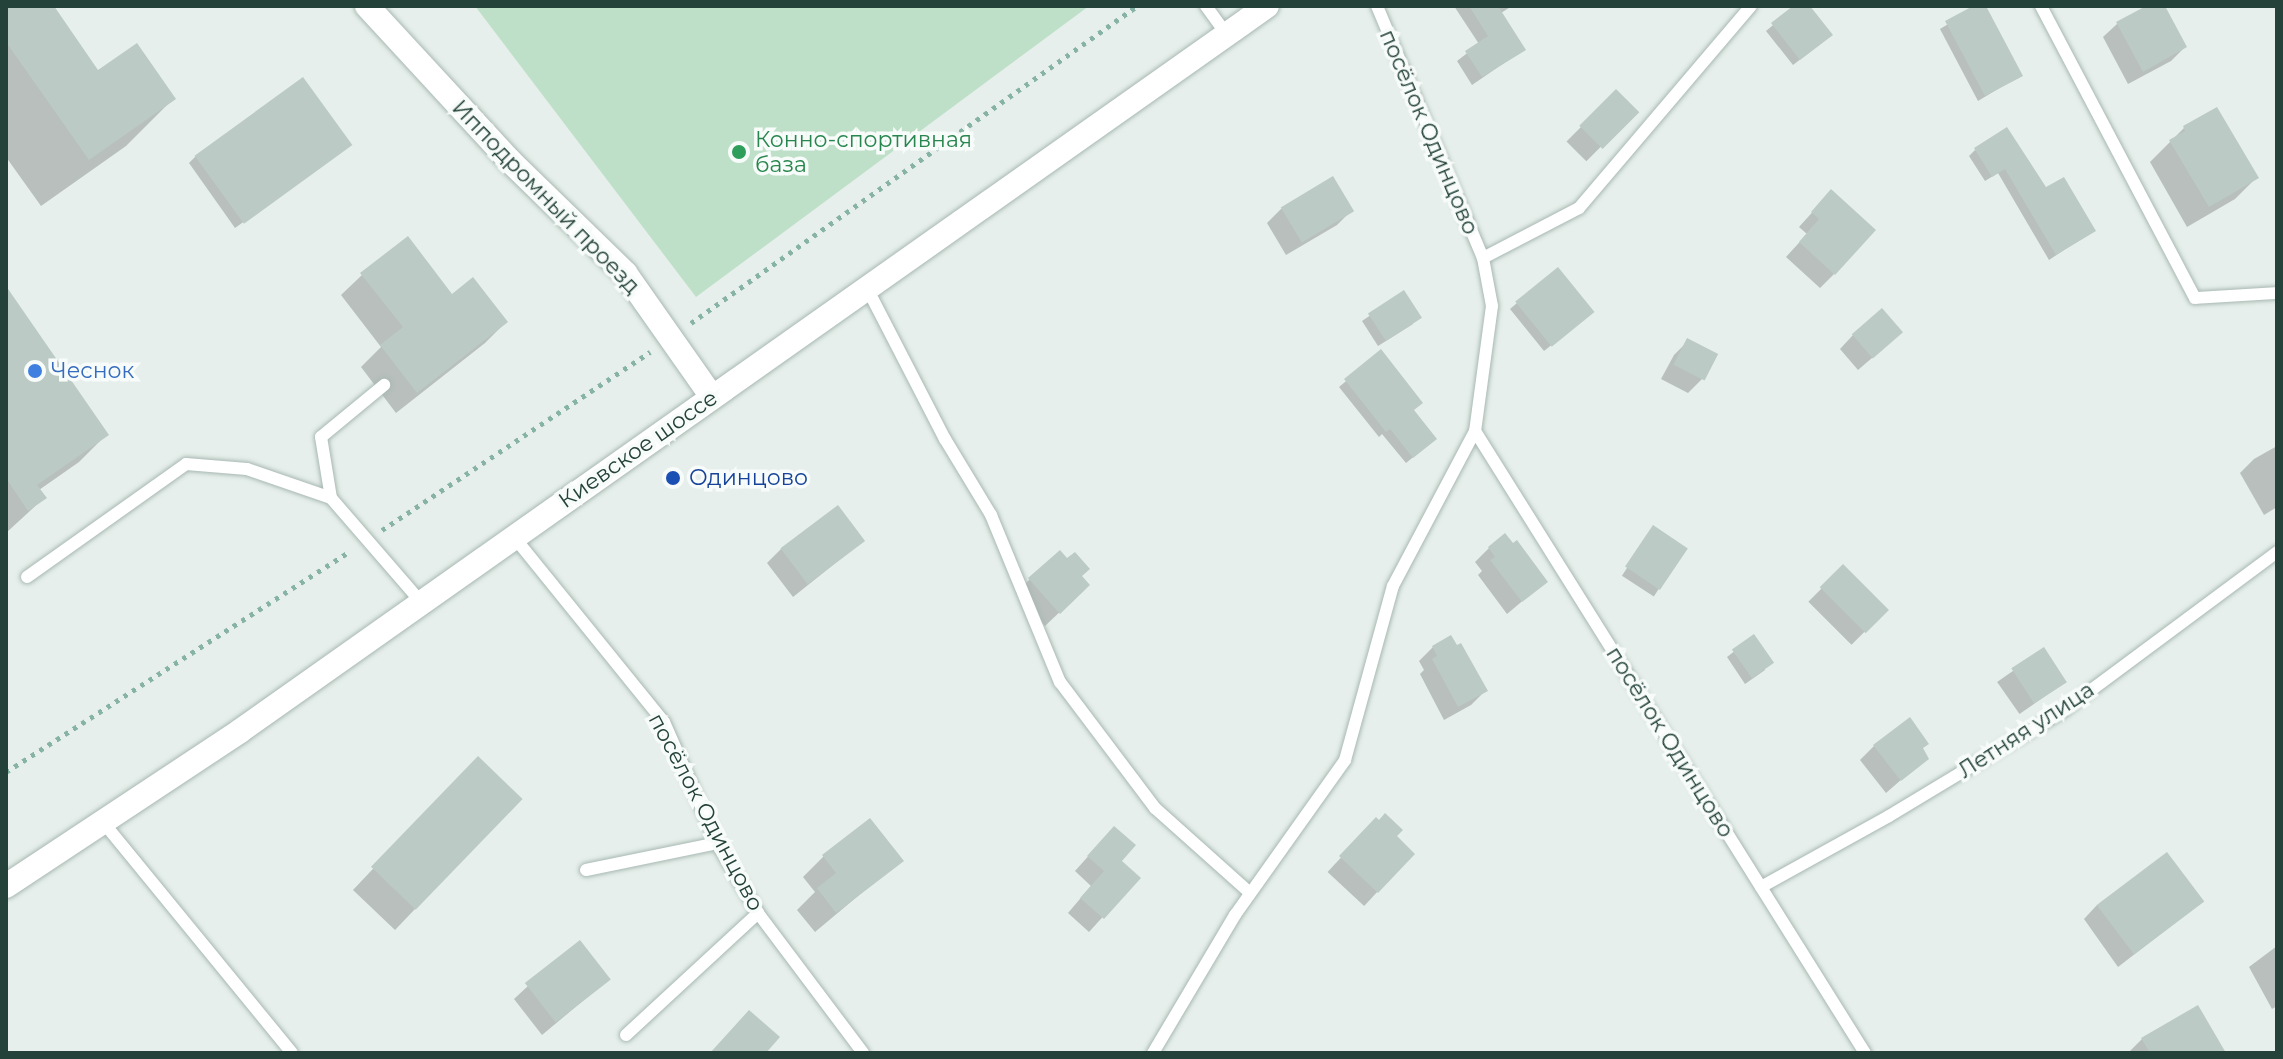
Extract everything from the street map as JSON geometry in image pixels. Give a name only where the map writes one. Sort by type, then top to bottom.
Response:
[{"type":"main road","name":"Ипподромный проезд","points":[[367,6],[510,161],[625,273],[712,397]]},
{"type":"main road","name":"Киевское шоссе","points":[[6,886],[422,603],[1267,6]]},
{"type":"lane","points":[[1206,6],[1227,35]]},
{"type":"lane","name":"посёлок Одинцово","points":[[1153,1053],[1250,893],[1345,760],[1393,586],[1475,431],[1492,306],[1483,258],[1377,6]]},
{"type":"lane","name":"посёлок Одинцово","points":[[1483,258],[1579,208],[1751,6]]},
{"type":"lane","points":[[2041,6],[2195,298],[2277,293]]},
{"type":"lane","points":[[867,288],[945,439],[991,515],[1060,682],[1155,808],[1250,893]]},
{"type":"lane","points":[[331,498],[321,437],[384,385]]},
{"type":"lane","name":"посёлок Одинцово","points":[[1475,431],[1761,887],[1859,1050]]},
{"type":"lane","points":[[27,577],[186,464],[247,469],[331,498],[422,603]]},
{"type":"lane","name":"посёлок Одинцово","points":[[514,537],[664,722],[717,843],[758,913],[863,1053]]},
{"type":"lane","name":"Летняя улица","points":[[1761,887],[1889,816],[2063,711],[2277,552]]},
{"type":"lane","points":[[103,822],[292,1053]]},
{"type":"lane","points":[[586,870],[717,843]]},
{"type":"lane","points":[[626,1035],[758,913]]},
{"type":"path","points":[[6,772],[369,539],[672,337],[1137,6]]},
{"type":"green space","name":"Конно-спортивная база","points":[[475,6],[1089,6],[696,297]]},
{"type":"building","points":[[6,6],[54,6],[98,70],[137,43],[176,99],[89,160],[6,42]]},
{"type":"building","points":[[1469,6],[1498,6],[1526,50],[1482,77],[1465,51],[1488,36]]},
{"type":"building","points":[[1793,6],[1810,6],[1833,35],[1800,60],[1771,23]]},
{"type":"building","points":[[1973,6],[1986,6],[2023,76],[1985,96],[1945,21]]},
{"type":"building","points":[[2146,6],[2165,6],[2187,47],[2143,72],[2116,22]]},
{"type":"building","points":[[303,77],[352,145],[244,224],[195,156]]},
{"type":"building","points":[[1616,89],[1639,112],[1603,149],[1579,126]]},
{"type":"building","points":[[2217,107],[2259,178],[2209,207],[2169,140],[2185,131],[2183,126]]},
{"type":"building","points":[[2007,127],[2046,187],[2064,177],[2096,231],[2056,255],[2005,169],[1992,177],[1974,148]]},
{"type":"building","points":[[1333,176],[1354,211],[1302,243],[1281,207]]},
{"type":"building","points":[[1831,189],[1876,230],[1835,275],[1799,242],[1819,219],[1811,212]]},
{"type":"building","points":[[408,236],[452,294],[473,277],[508,322],[417,393],[380,345],[403,327],[360,273]]},
{"type":"building","points":[[1558,267],[1595,312],[1552,347],[1515,302]]},
{"type":"building","name":"Чеснок","points":[[6,286],[109,435],[37,485],[47,498],[28,511],[6,478]]},
{"type":"building","points":[[1404,290],[1422,318],[1386,341],[1368,313]]},
{"type":"building","points":[[1882,308],[1903,332],[1873,358],[1852,334]]},
{"type":"building","points":[[1687,338],[1718,354],[1705,381],[1673,365]]},
{"type":"building","points":[[1381,349],[1423,403],[1414,410],[1437,439],[1413,458],[1390,429],[1386,432],[1344,379]]},
{"type":"building","points":[[838,505],[865,541],[808,584],[780,548]]},
{"type":"building","points":[[1653,525],[1688,548],[1660,590],[1625,566]]},
{"type":"building","points":[[1505,533],[1513,543],[1517,540],[1548,582],[1522,602],[1490,560],[1495,557],[1488,547]]},
{"type":"building","points":[[1060,550],[1067,558],[1075,552],[1090,569],[1082,576],[1090,585],[1060,614],[1028,578]]},
{"type":"building","points":[[1843,564],[1889,610],[1866,633],[1820,587]]},
{"type":"building","points":[[1754,634],[1774,663],[1752,678],[1732,649]]},
{"type":"building","points":[[1451,635],[1457,645],[1461,643],[1488,691],[1458,707],[1432,659],[1437,656],[1432,646]]},
{"type":"building","points":[[2044,647],[2067,682],[2034,703],[2011,668]]},
{"type":"building","points":[[1910,717],[1929,744],[1923,748],[1929,759],[1901,781],[1873,745]]},
{"type":"building","points":[[478,756],[523,799],[416,910],[371,867]]},
{"type":"building","points":[[1385,813],[1403,830],[1397,836],[1415,854],[1378,893],[1339,856],[1376,817],[1379,820]]},
{"type":"building","points":[[870,818],[904,861],[836,913],[817,888],[836,873],[822,855]]},
{"type":"building","points":[[1114,826],[1136,845],[1122,861],[1141,878],[1104,919],[1080,898],[1104,871],[1087,856]]},
{"type":"building","points":[[2167,852],[2204,902],[2134,954],[2097,905]]},
{"type":"building","points":[[580,940],[611,979],[556,1022],[525,983]]},
{"type":"building","points":[[2198,1005],[2226,1053],[2150,1053],[2141,1038]]},
{"type":"building","points":[[749,1010],[780,1037],[766,1053],[710,1053]]},
{"type":"place","name":"Конно-спортивная база","points":[[739,152]]},
{"type":"place","name":"Чеснок","points":[[35,371]]},
{"type":"place","name":"Одинцово","points":[[673,478]]}]
